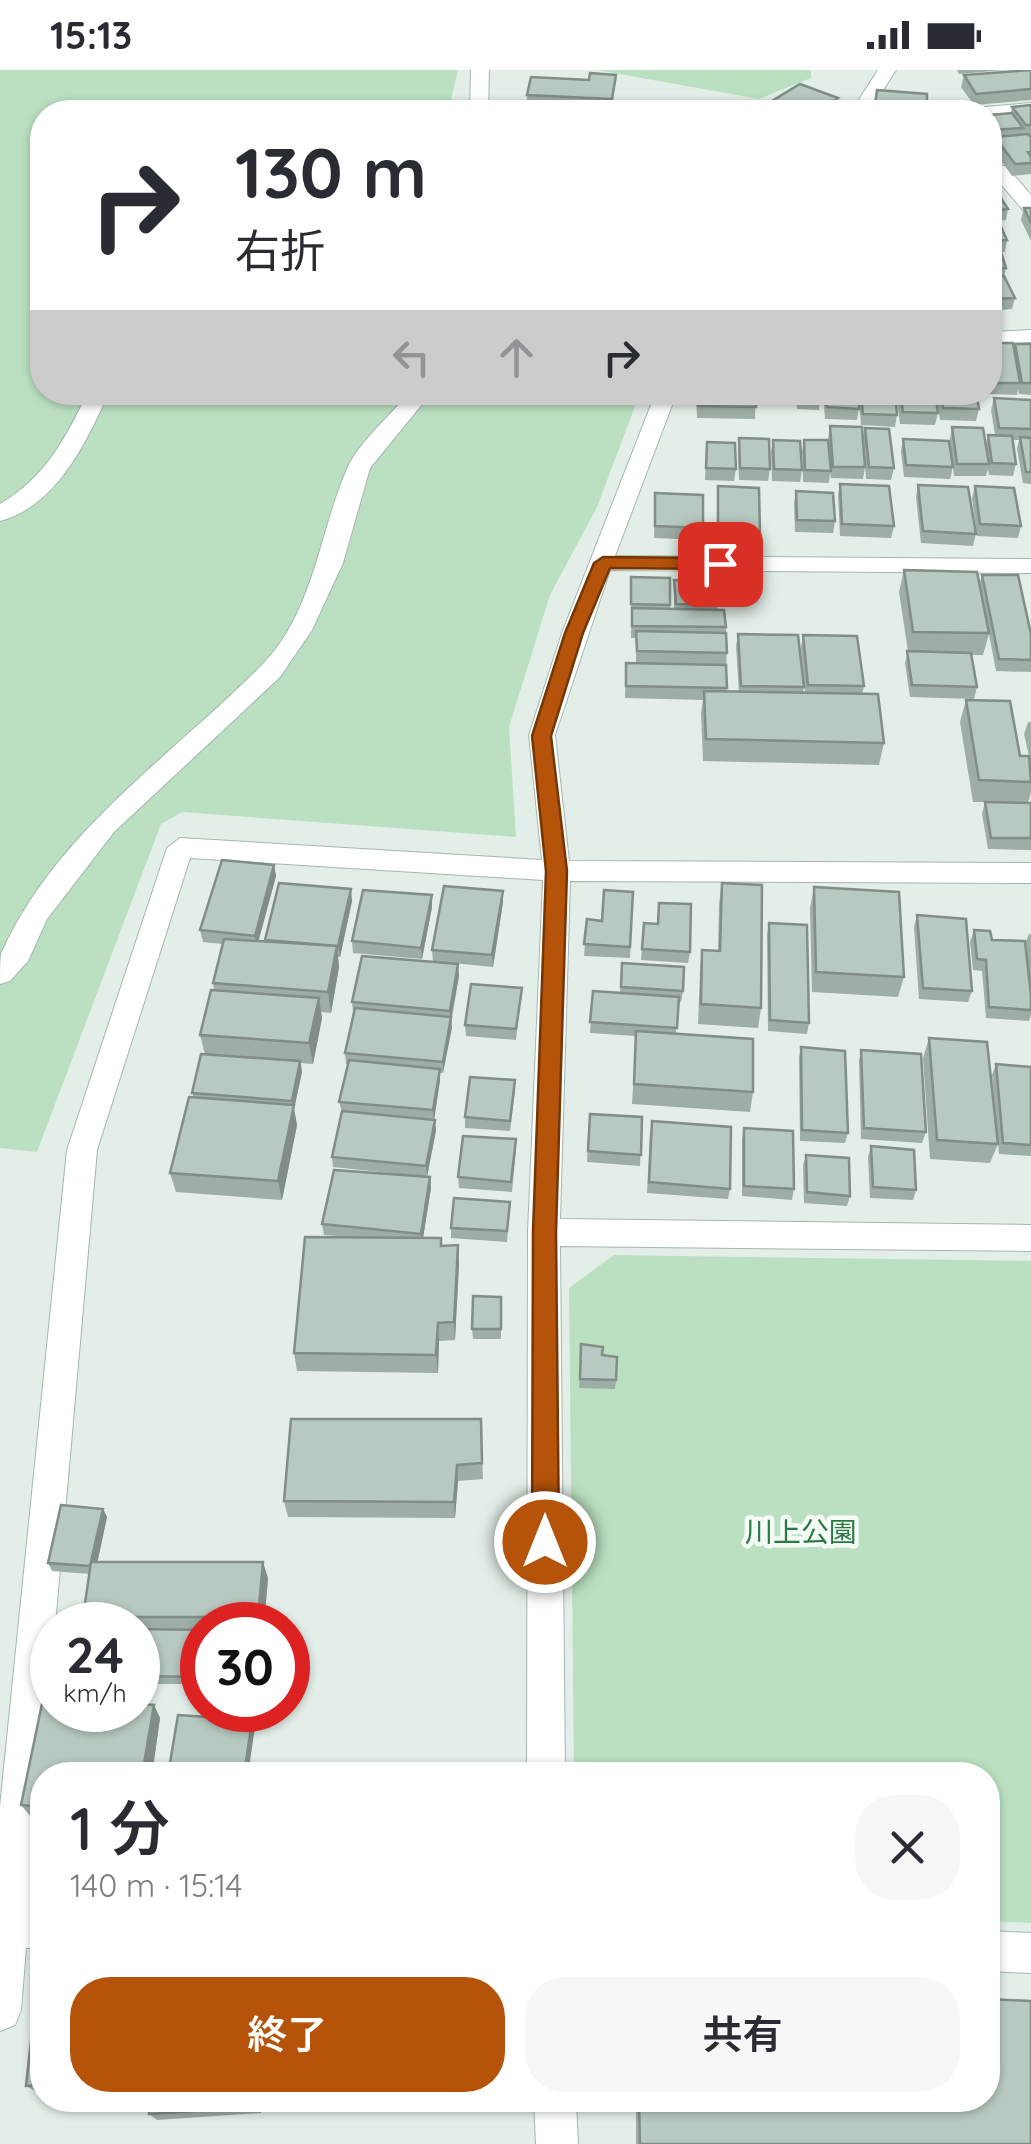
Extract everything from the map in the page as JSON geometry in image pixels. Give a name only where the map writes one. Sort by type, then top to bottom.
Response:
[{"type":"street","points":[[479,100],[480,70]]},
{"type":"street","points":[[868,100],[887,70]]},
{"type":"street","points":[[1002,111],[1031,108]]},
{"type":"street","points":[[1002,173],[1026,210]]},
{"type":"street","points":[[1002,337],[1031,336]]},
{"type":"street","points":[[0,514],[19,504],[68,459],[92,405]]},
{"type":"street","points":[[0,973],[18,953],[35,915],[105,825],[270,671],[300,630],[331,563],[359,467],[411,405]]},
{"type":"street","points":[[546,1762],[544,1232],[556,871],[542,736],[574,633],[662,405]]},
{"type":"street","points":[[603,563],[1031,566]]},
{"type":"street","points":[[37,1762],[82,1150],[180,848],[556,871],[1031,873]]},
{"type":"street","points":[[544,1232],[1031,1238]]},
{"type":"street","points":[[0,2010],[25,1928],[30,1860]]},
{"type":"street","points":[[1000,1952],[1031,1954]]},
{"type":"street","points":[[556,2112],[557,2144]]},
{"type":"green space","points":[[0,70],[458,70],[451,100],[30,100],[30,405],[635,405],[597,507],[550,595],[509,727],[516,837],[182,812],[161,824],[37,1152],[0,1148]]},
{"type":"green space","points":[[597,70],[811,70],[811,78],[759,99]]},
{"type":"green space","name":"川上公園","points":[[614,1255],[1031,1261],[1031,1923],[1000,1922],[1000,1762],[574,1762],[569,1288]]},
{"type":"building","points":[[1031,70],[1031,89],[976,94],[964,75]]},
{"type":"building","points":[[590,73],[616,75],[612,99],[527,95],[531,77],[589,80]]},
{"type":"building","points":[[800,84],[838,98],[835,100],[774,100]]},
{"type":"building","points":[[877,90],[927,94],[927,100],[876,100]]},
{"type":"building","points":[[1031,105],[1031,125],[1026,125],[1012,107]]},
{"type":"building","points":[[1012,113],[1023,128],[1002,129],[1002,114]]},
{"type":"building","points":[[1028,134],[1031,163],[1015,164],[1002,146],[1002,136]]},
{"type":"building","points":[[1004,276],[1015,298],[1002,299]]},
{"type":"building","points":[[1002,343],[1013,343],[1020,383],[1002,383]]},
{"type":"building","points":[[1015,344],[1031,344],[1031,383],[1022,383]]},
{"type":"building","points":[[1002,398],[1031,400],[1031,429],[999,428],[995,405],[1002,405]]},
{"type":"building","points":[[756,405],[756,407],[698,406]]},
{"type":"building","points":[[859,405],[859,409],[827,407]]},
{"type":"building","points":[[862,405],[896,405],[897,415],[863,414]]},
{"type":"building","points":[[902,405],[937,405],[938,413],[903,412]]},
{"type":"building","points":[[943,405],[978,405],[979,409]]},
{"type":"building","points":[[830,426],[862,427],[865,467],[833,467]]},
{"type":"building","points":[[952,427],[983,428],[989,464],[957,464]]},
{"type":"building","points":[[865,428],[889,429],[894,468],[869,467]]},
{"type":"building","points":[[988,435],[1012,436],[1016,464],[992,463]]},
{"type":"building","points":[[1020,437],[1031,438],[1031,472],[1026,472]]},
{"type":"building","points":[[739,438],[769,439],[770,469],[740,468]]},
{"type":"building","points":[[903,439],[949,441],[953,467],[906,465]]},
{"type":"building","points":[[773,440],[800,441],[802,470],[774,469]]},
{"type":"building","points":[[804,440],[828,440],[831,471],[805,470]]},
{"type":"building","points":[[707,442],[735,443],[736,469],[706,468]]},
{"type":"building","points":[[840,484],[889,486],[894,526],[842,524]]},
{"type":"building","points":[[918,485],[968,487],[976,534],[923,531]]},
{"type":"building","points":[[718,486],[759,488],[760,534],[718,532]]},
{"type":"building","points":[[975,486],[1014,488],[1021,526],[980,524]]},
{"type":"building","points":[[796,491],[833,493],[835,521],[797,520]]},
{"type":"building","points":[[655,493],[703,495],[703,528],[655,526]]},
{"type":"building","points":[[904,570],[977,572],[989,633],[913,632]]},
{"type":"building","points":[[982,575],[1018,575],[1031,634],[1031,660],[999,659]]},
{"type":"building","points":[[631,577],[670,578],[670,605],[631,604]]},
{"type":"building","points":[[674,580],[716,581],[717,605],[676,604]]},
{"type":"building","points":[[632,608],[724,610],[726,627],[632,626]]},
{"type":"building","points":[[636,631],[726,633],[727,653],[637,651]]},
{"type":"building","points":[[738,634],[798,635],[804,687],[741,686]]},
{"type":"building","points":[[803,635],[857,636],[864,686],[808,685]]},
{"type":"building","points":[[907,651],[971,653],[977,687],[912,685]]},
{"type":"building","points":[[626,663],[726,665],[727,688],[626,686]]},
{"type":"building","points":[[704,691],[878,694],[884,743],[706,739]]},
{"type":"building","points":[[966,700],[1010,701],[1020,756],[1029,756],[1031,782],[979,780]]},
{"type":"building","points":[[985,802],[1031,803],[1031,838],[991,838]]},
{"type":"building","points":[[222,860],[274,865],[255,936],[200,930]]},
{"type":"building","points":[[279,883],[351,889],[338,946],[265,940]]},
{"type":"building","points":[[722,883],[762,885],[761,1008],[701,1004],[702,950],[720,951]]},
{"type":"building","points":[[444,886],[503,891],[492,955],[432,950]]},
{"type":"building","points":[[814,887],[899,892],[904,977],[816,972]]},
{"type":"building","points":[[363,890],[432,895],[421,948],[352,941]]},
{"type":"building","points":[[604,890],[633,892],[630,947],[584,944],[587,919],[602,921]]},
{"type":"building","points":[[659,903],[691,904],[690,952],[642,949],[644,923],[658,924]]},
{"type":"building","points":[[917,915],[966,919],[972,991],[923,988]]},
{"type":"building","points":[[769,923],[807,925],[809,1023],[770,1020]]},
{"type":"building","points":[[974,930],[990,931],[992,940],[1025,941],[1031,1010],[989,1007],[986,960],[977,959]]},
{"type":"building","points":[[224,939],[337,946],[328,992],[213,983]]},
{"type":"building","points":[[362,956],[458,964],[450,1011],[352,1002]]},
{"type":"building","points":[[622,963],[684,967],[683,991],[621,987]]},
{"type":"building","points":[[471,984],[522,988],[516,1029],[465,1025]]},
{"type":"building","points":[[211,990],[319,998],[309,1043],[200,1035]]},
{"type":"building","points":[[593,991],[679,997],[677,1028],[590,1022]]},
{"type":"building","points":[[355,1008],[451,1017],[443,1062],[345,1053]]},
{"type":"building","points":[[636,1031],[753,1039],[753,1092],[634,1084]]},
{"type":"building","points":[[929,1038],[987,1042],[998,1144],[937,1140]]},
{"type":"building","points":[[801,1047],[845,1051],[848,1133],[802,1130]]},
{"type":"building","points":[[861,1050],[921,1054],[926,1132],[864,1128]]},
{"type":"building","points":[[201,1054],[300,1061],[292,1101],[192,1093]]},
{"type":"building","points":[[349,1060],[440,1069],[433,1110],[339,1102]]},
{"type":"building","points":[[996,1064],[1031,1067],[1031,1145],[1003,1143]]},
{"type":"building","points":[[470,1077],[515,1080],[510,1121],[465,1117]]},
{"type":"building","points":[[189,1097],[294,1105],[278,1181],[170,1173]]},
{"type":"building","points":[[342,1111],[435,1120],[426,1166],[332,1157]]},
{"type":"building","points":[[590,1114],[642,1117],[641,1155],[588,1151]]},
{"type":"building","points":[[652,1121],[731,1127],[730,1189],[649,1182]]},
{"type":"building","points":[[744,1128],[793,1131],[794,1189],[744,1186]]},
{"type":"building","points":[[463,1136],[516,1139],[511,1182],[458,1177]]},
{"type":"building","points":[[871,1146],[914,1150],[916,1190],[873,1187]]},
{"type":"building","points":[[806,1155],[849,1158],[850,1196],[807,1192]]},
{"type":"building","points":[[334,1170],[430,1177],[421,1234],[322,1224]]},
{"type":"building","points":[[454,1198],[510,1202],[507,1231],[451,1228]]},
{"type":"building","points":[[305,1237],[441,1238],[441,1246],[458,1245],[454,1322],[438,1323],[436,1355],[294,1353]]},
{"type":"building","points":[[473,1296],[501,1297],[501,1329],[472,1329]]},
{"type":"building","points":[[581,1344],[603,1347],[602,1355],[617,1357],[616,1380],[580,1379]]},
{"type":"building","points":[[291,1419],[481,1419],[482,1463],[457,1465],[454,1502],[284,1501]]},
{"type":"building","points":[[61,1505],[103,1509],[90,1566],[48,1563]]},
{"type":"building","points":[[91,1562],[263,1562],[259,1602],[180,1602],[180,1617],[160,1617],[160,1602],[85,1602]]},
{"type":"building","points":[[160,1629],[180,1630],[180,1677],[160,1676]]},
{"type":"building","points":[[178,1715],[180,1732],[250,1732],[246,1762],[170,1762]]},
{"type":"building","points":[[36,1732],[149,1732],[144,1762],[30,1762],[30,1806],[21,1805]]},
{"type":"building","points":[[1000,2000],[1031,2001],[1031,2144],[640,2144],[639,2112],[1000,2112]]},
{"type":"building","points":[[30,2050],[30,2086],[26,2086]]},
{"type":"route","points":[[545,1542],[544,1232],[556,871],[542,736],[574,633],[603,563],[720,564]]}]
